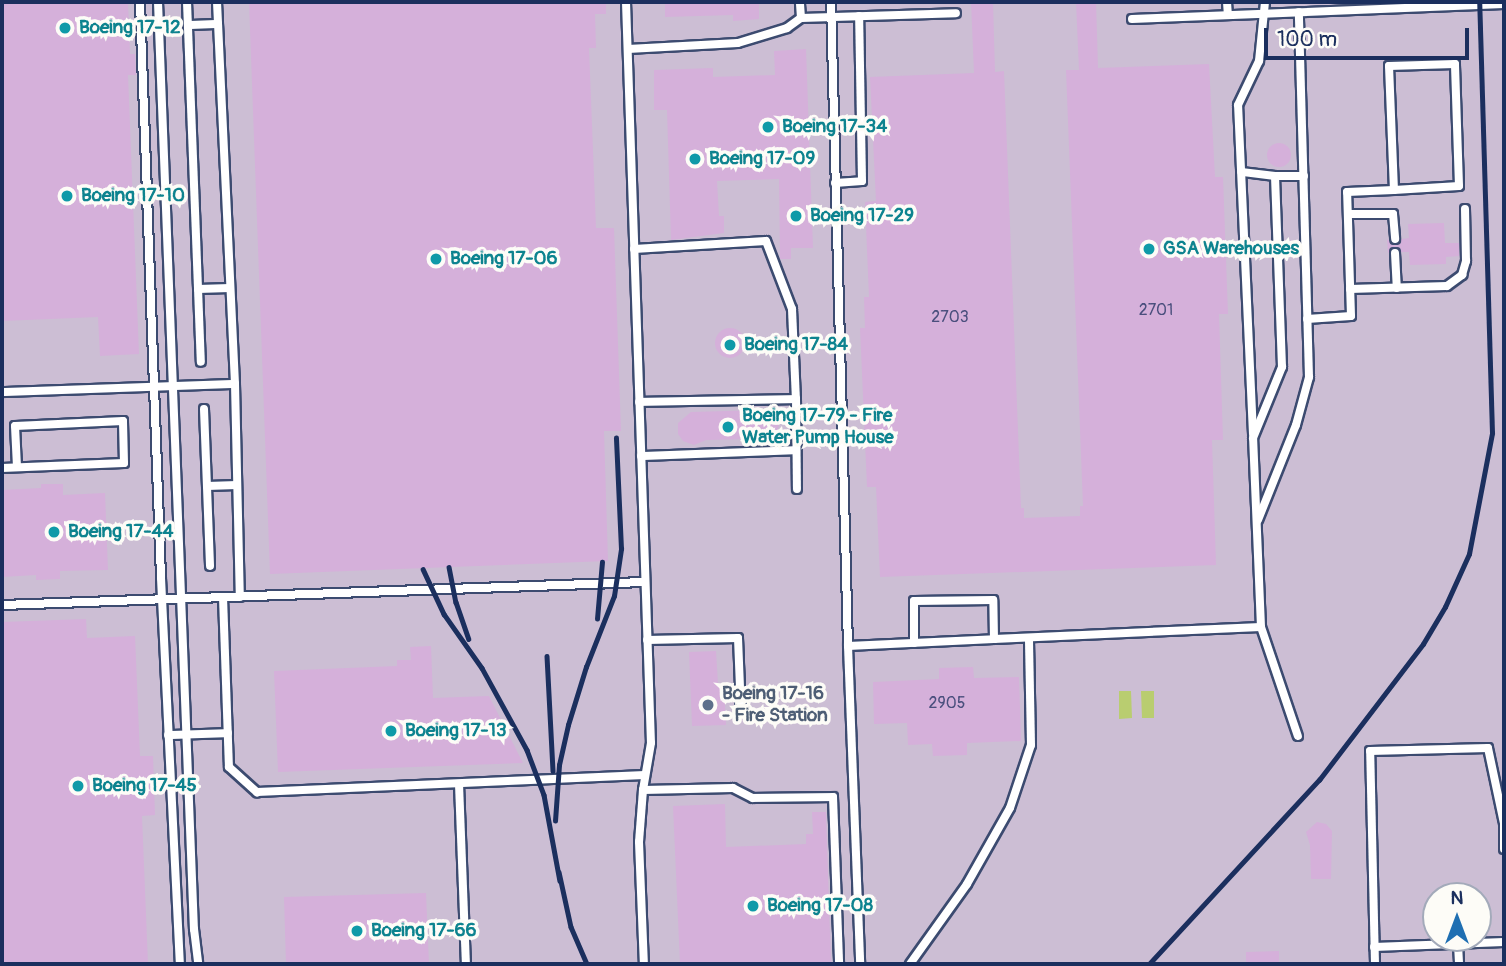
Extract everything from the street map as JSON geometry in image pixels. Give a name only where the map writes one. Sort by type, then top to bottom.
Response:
[{"type":"lane","points":[[140,2],[162,599],[180,964]]},
{"type":"lane","points":[[158,2],[186,734],[198,964]]},
{"type":"lane","points":[[187,2],[201,362]]},
{"type":"lane","points":[[217,2],[234,384],[240,597]]},
{"type":"lane","points":[[626,2],[650,743],[639,842],[644,964]]},
{"type":"lane","points":[[800,2],[801,18]]},
{"type":"lane","points":[[831,2],[848,646],[860,964]]},
{"type":"lane","points":[[1227,2],[1228,15]]},
{"type":"lane","points":[[1265,2],[1259,61],[1238,105],[1261,627],[1298,736]]},
{"type":"lane","points":[[1321,2],[1321,12]]},
{"type":"lane","points":[[1132,19],[1504,4]]},
{"type":"lane","points":[[1257,523],[1296,425],[1309,377],[1299,12]]},
{"type":"lane","points":[[628,49],[738,43],[787,28],[801,18],[956,13]]},
{"type":"lane","points":[[835,183],[862,181],[859,16]]},
{"type":"lane","points":[[188,25],[218,24]]},
{"type":"lane","points":[[1307,319],[1350,316],[1347,192],[1394,190],[1459,186],[1455,64],[1389,66],[1394,190]]},
{"type":"lane","points":[[1241,173],[1304,176]]},
{"type":"lane","points":[[1253,438],[1282,368],[1275,176]]},
{"type":"lane","points":[[1350,289],[1447,286],[1462,275],[1466,261],[1465,209]]},
{"type":"lane","points":[[1348,214],[1393,214],[1395,239]]},
{"type":"lane","points":[[149,235],[167,235]]},
{"type":"lane","points":[[634,249],[766,241],[792,309],[797,489]]},
{"type":"lane","points":[[1395,253],[1397,288]]},
{"type":"lane","points":[[198,289],[230,288]]},
{"type":"lane","points":[[2,392],[234,384]]},
{"type":"lane","points":[[639,402],[796,399]]},
{"type":"lane","points":[[204,409],[210,566]]},
{"type":"lane","points":[[2,468],[124,463],[123,421],[15,425],[17,467]]},
{"type":"lane","points":[[641,456],[796,450]]},
{"type":"lane","points":[[207,486],[237,485]]},
{"type":"lane","points":[[2,605],[645,582]]},
{"type":"lane","points":[[223,597],[229,767],[257,792],[645,775]]},
{"type":"lane","points":[[914,643],[915,601],[993,600],[994,639]]},
{"type":"lane","points":[[848,646],[1261,627]]},
{"type":"lane","points":[[647,640],[737,638],[741,712]]},
{"type":"lane","points":[[910,964],[967,884],[1010,808],[1031,746],[1029,638]]},
{"type":"lane","points":[[168,735],[228,733]]},
{"type":"lane","points":[[1375,964],[1370,751],[1488,748],[1504,823],[1504,849]]},
{"type":"lane","points":[[459,784],[466,964]]},
{"type":"lane","points":[[643,790],[733,788],[753,799],[833,797],[839,964]]},
{"type":"lane","points":[[1374,947],[1422,945]]},
{"type":"shaded area","points":[[2,2],[1504,2],[1504,964],[2,964]]},
{"type":"green space","points":[[1119,691],[1131,691],[1132,718],[1119,719]]},
{"type":"green space","points":[[1141,691],[1154,691],[1154,718],[1142,718]]},
{"type":"building","name":"Boeing 17-10","points":[[2,2],[128,2],[130,54],[135,54],[136,75],[128,75],[139,354],[100,356],[98,317],[2,321]]},
{"type":"building","name":"Boeing 17-06","points":[[249,2],[606,2],[606,14],[595,14],[596,48],[589,48],[596,228],[614,228],[621,431],[604,431],[608,561],[270,574]]},
{"type":"building","points":[[665,2],[759,2],[759,19],[733,21],[733,15],[665,17]]},
{"type":"building","name":"GSA Warehouses","points":[[971,2],[993,2],[995,72],[1004,71],[1021,508],[1024,508],[1024,518],[1080,516],[1080,506],[1083,506],[1066,70],[1079,70],[1076,2],[1096,2],[1098,68],[1209,64],[1215,177],[1223,177],[1228,314],[1219,314],[1223,440],[1212,440],[1216,565],[880,577],[876,487],[867,487],[860,328],[865,328],[864,297],[869,297],[865,202],[876,201],[870,77],[974,73]]},
{"type":"building","points":[[806,49],[813,248],[791,248],[791,259],[780,259],[779,179],[717,181],[719,216],[724,216],[724,233],[671,240],[667,110],[654,110],[654,70],[713,68],[713,77],[775,75],[774,51]]},
{"type":"building","points":[[1279,143],[1288,146],[1291,155],[1288,164],[1279,167],[1270,164],[1267,155],[1270,146]]},
{"type":"building","points":[[1444,223],[1445,243],[1459,243],[1459,256],[1446,257],[1446,264],[1410,265],[1409,252],[1401,252],[1395,247],[1388,253],[1387,239],[1395,246],[1402,239],[1409,238],[1408,224]]},
{"type":"building","name":"Boeing 17-84","points":[[730,328],[741,332],[745,343],[741,354],[730,358],[719,354],[715,343],[719,332]]},
{"type":"building","name":"Boeing 17-79 - Fire Water Pump House","points":[[765,410],[775,416],[779,426],[775,437],[765,442],[752,439],[706,440],[694,445],[683,441],[678,434],[678,423],[691,412]]},
{"type":"building","name":"Boeing 17-44","points":[[41,484],[63,484],[63,495],[105,493],[108,570],[60,571],[60,579],[36,580],[36,575],[2,577],[2,490],[41,488]]},
{"type":"building","name":"Boeing 17-45","points":[[86,619],[87,638],[135,636],[140,756],[153,756],[155,815],[142,816],[148,964],[2,964],[2,622]]},
{"type":"building","name":"Boeing 17-13","points":[[431,646],[433,698],[489,696],[523,763],[278,772],[274,671],[397,666],[397,660],[411,660],[410,647]]},
{"type":"building","name":"Boeing 17-16 - Fire Station","points":[[716,651],[718,684],[724,684],[726,725],[692,726],[689,652]]},
{"type":"building","points":[[973,667],[974,678],[1019,677],[1021,741],[967,743],[967,755],[933,756],[932,744],[908,745],[907,723],[874,724],[873,682],[939,679],[939,668]]},
{"type":"building","name":"Boeing 17-08","points":[[725,804],[726,847],[806,844],[806,834],[813,834],[812,812],[826,812],[831,964],[680,964],[673,806]]},
{"type":"building","points":[[1317,822],[1326,824],[1332,831],[1331,879],[1311,879],[1310,845],[1306,832]]},
{"type":"building","name":"Boeing 17-66","points":[[426,893],[429,964],[286,964],[284,897]]},
{"type":"building","points":[[1279,951],[1279,964],[1246,964],[1246,952]]},
{"type":"railway","points":[[1149,964],[1319,780],[1423,644],[1445,607],[1469,554],[1492,433],[1479,2]]},
{"type":"railway","points":[[555,821],[559,765],[568,725],[586,667],[614,596],[621,549],[616,438]]},
{"type":"railway","points":[[597,619],[602,562]]},
{"type":"railway","points":[[449,567],[456,602],[469,639]]},
{"type":"railway","points":[[423,569],[444,614],[482,668],[527,750],[544,795],[560,881]]},
{"type":"railway","points":[[547,656],[553,771]]},
{"type":"railway","points":[[559,872],[571,927],[587,964]]},
{"type":"place","name":"Boeing 17-12","points":[[65,28]]},
{"type":"place","name":"Boeing 17-34","points":[[768,127]]},
{"type":"place","name":"Boeing 17-09","points":[[695,159]]},
{"type":"place","name":"Boeing 17-10","points":[[67,196]]},
{"type":"place","name":"Boeing 17-29","points":[[796,216]]},
{"type":"place","name":"GSA Warehouses","points":[[1149,249]]},
{"type":"place","name":"Boeing 17-06","points":[[436,259]]},
{"type":"place","name":"Boeing 17-84","points":[[730,345]]},
{"type":"place","name":"Boeing 17-79 - Fire Water Pump House","points":[[728,427]]},
{"type":"place","name":"Boeing 17-44","points":[[54,532]]},
{"type":"place","name":"Boeing 17-16 - Fire Station","points":[[708,705]]},
{"type":"place","name":"Boeing 17-13","points":[[391,731]]},
{"type":"place","name":"Boeing 17-45","points":[[78,786]]},
{"type":"place","name":"Boeing 17-08","points":[[753,906]]},
{"type":"place","name":"Boeing 17-66","points":[[357,931]]}]
